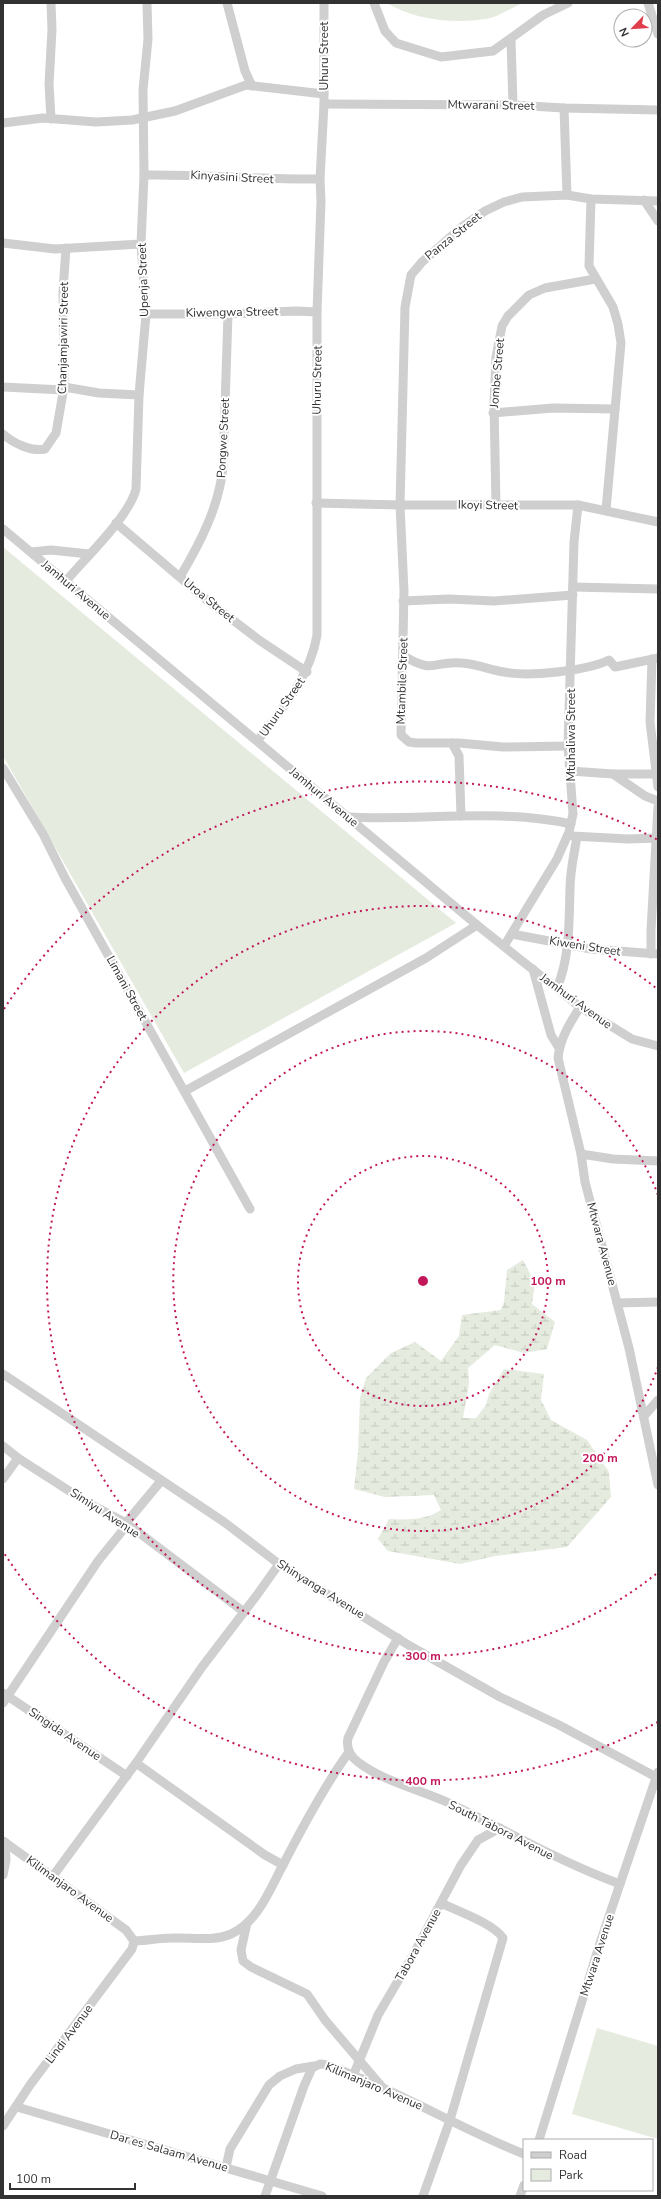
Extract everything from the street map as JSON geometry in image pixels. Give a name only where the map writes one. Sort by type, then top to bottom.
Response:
[{"type":"street","points":[[51,3],[52,30],[49,91],[51,118]]},
{"type":"street","name":"Upenja Street","points":[[66,581],[116,523],[131,503],[136,489],[139,396],[146,314],[141,244],[144,174],[143,118],[148,46],[147,3]]},
{"type":"street","points":[[227,3],[245,71],[252,86]]},
{"type":"street","name":"Uhuru Street","points":[[258,740],[285,706],[307,672],[316,635],[317,312],[321,201],[320,179],[324,99],[324,3]]},
{"type":"street","points":[[374,3],[385,31],[396,43],[441,57],[481,54],[493,51],[511,40],[543,16],[568,3]]},
{"type":"street","points":[[648,3],[658,34]]},
{"type":"street","points":[[511,40],[513,104]]},
{"type":"street","name":"Mtwarani Street","points":[[3,123],[51,118],[96,122],[143,118],[188,107],[240,86],[252,86],[324,99],[513,104],[564,108],[658,110]]},
{"type":"street","points":[[564,108],[567,195]]},
{"type":"street","name":"Kinyasini Street","points":[[144,174],[188,174],[281,180],[320,179]]},
{"type":"street","name":"Panza Street","points":[[400,505],[404,307],[411,275],[430,253],[485,211],[504,202],[522,197],[567,195],[591,198],[658,200]]},
{"type":"street","points":[[591,198],[589,266],[595,279],[613,307],[621,343],[606,510]]},
{"type":"street","points":[[644,200],[658,220]]},
{"type":"street","points":[[3,243],[66,248],[141,244]]},
{"type":"street","name":"Chanjamjawiri Street","points":[[3,434],[30,449],[45,449],[56,434],[64,388],[63,291],[66,248]]},
{"type":"street","name":"Jombe Street","points":[[496,506],[493,413],[496,357],[502,326],[508,316],[529,295],[545,288],[595,279]]},
{"type":"street","name":"Kiwengwa Street","points":[[146,314],[228,314],[296,311],[317,312]]},
{"type":"street","name":"Pongwe Street","points":[[180,577],[209,520],[220,490],[223,467],[228,314]]},
{"type":"street","points":[[3,387],[64,388],[99,393],[139,396]]},
{"type":"street","points":[[493,413],[553,408],[615,409]]},
{"type":"street","name":"Ikoyi Street","points":[[316,503],[496,506],[578,505],[658,522]]},
{"type":"street","name":"Mtambile Street","points":[[400,505],[404,656],[403,709],[400,725],[401,735],[409,742],[452,743],[503,747],[568,746]]},
{"type":"street","name":"Mtuhaliwa Street","points":[[504,946],[572,836],[571,824],[573,814],[568,746],[572,669],[574,542],[578,505]]},
{"type":"street","name":"Uroa Street","points":[[116,523],[180,577],[259,640],[307,672]]},
{"type":"street","name":"Jamhuri Avenue","points":[[3,529],[258,740],[477,925],[580,1007],[632,1039],[658,1046]]},
{"type":"street","points":[[31,552],[51,550],[89,554]]},
{"type":"street","points":[[403,601],[449,599],[494,601],[573,591],[658,589]]},
{"type":"street","points":[[404,656],[426,667],[460,662],[513,674],[564,672],[572,669],[601,664],[609,660],[615,667],[655,658],[650,722],[658,787]]},
{"type":"street","points":[[452,743],[460,756],[461,816]]},
{"type":"street","name":"Limani Street","points":[[3,768],[43,834],[65,878],[250,1209]]},
{"type":"street","points":[[570,771],[614,774],[657,774]]},
{"type":"street","points":[[614,774],[645,796],[658,801]]},
{"type":"street","points":[[655,954],[658,807]]},
{"type":"street","points":[[348,817],[525,817],[571,824]]},
{"type":"street","points":[[557,988],[563,972],[570,918],[572,836],[657,838]]},
{"type":"street","points":[[185,1091],[426,958],[477,925]]},
{"type":"street","name":"Kiweni Street","points":[[512,934],[605,950],[655,954]]},
{"type":"street","points":[[534,969],[551,1035],[559,1048]]},
{"type":"street","name":"Mtwara Avenue","points":[[580,1007],[564,1035],[559,1048],[558,1058],[563,1086],[581,1154],[585,1182],[617,1303],[644,1416],[658,1485]]},
{"type":"street","points":[[581,1154],[614,1159],[658,1161]]},
{"type":"street","points":[[617,1303],[658,1302]]},
{"type":"street","name":"Shinyanga Avenue","points":[[3,1374],[247,1538],[279,1564],[398,1638],[500,1697],[657,1775]]},
{"type":"street","points":[[644,1416],[658,1400]]},
{"type":"street","name":"Simiyu Avenue","points":[[3,1446],[18,1458],[88,1503],[127,1524],[244,1612]]},
{"type":"street","points":[[3,1479],[18,1458]]},
{"type":"street","points":[[4,1697],[94,1567],[161,1481]]},
{"type":"street","points":[[53,1876],[136,1763],[202,1667],[279,1564]]},
{"type":"street","points":[[383,2088],[359,2058],[324,2020],[307,1994],[251,1967],[243,1961],[241,1950],[247,1923],[273,1884],[349,1752],[347,1742],[349,1734],[384,1662],[398,1638]]},
{"type":"street","name":"Singida Avenue","points":[[4,1697],[126,1776]]},
{"type":"street","name":"South Tabora Avenue","points":[[349,1752],[360,1763],[372,1770],[448,1802],[572,1865],[620,1884]]},
{"type":"street","points":[[136,1763],[265,1855],[283,1865]]},
{"type":"street","name":"Mtwara Avenue","points":[[538,2139],[564,2053],[657,1775]]},
{"type":"street","name":"Tabora Avenue","points":[[354,2076],[359,2058],[382,2006],[405,1969],[440,1903],[478,1840],[500,1828]]},
{"type":"street","points":[[3,1875],[6,1860],[4,1841]]},
{"type":"street","name":"Kilimanjaro Avenue","points":[[4,1841],[126,1930],[132,1935],[134,1941]]},
{"type":"street","points":[[423,2196],[450,2120],[503,1938],[479,1921],[440,1903]]},
{"type":"street","points":[[134,1941],[170,1938],[212,1938],[228,1935],[247,1923]]},
{"type":"street","name":"Lindi Avenue","points":[[3,2126],[17,2107],[30,2085],[132,1949],[134,1941]]},
{"type":"street","name":"Kilimanjaro Avenue","points":[[265,2196],[290,2123],[314,2066],[323,2064],[383,2088],[523,2154]]},
{"type":"street","points":[[226,2167],[230,2149],[269,2085],[280,2076],[296,2069],[314,2066]]},
{"type":"street","name":"Dar es Salaam Avenue","points":[[17,2107],[322,2196]]},
{"type":"green space","points":[[387,3],[523,3],[491,18],[448,21],[422,17],[398,9]]},
{"type":"green space","points":[[3,547],[456,923],[184,1073],[3,756]]},
{"type":"green space","points":[[523,1260],[535,1283],[532,1304],[555,1322],[547,1349],[524,1353],[495,1345],[468,1368],[469,1383],[463,1418],[476,1418],[486,1405],[489,1394],[504,1369],[544,1374],[541,1400],[551,1420],[587,1440],[609,1472],[611,1497],[567,1547],[495,1556],[460,1564],[388,1551],[378,1539],[389,1519],[423,1518],[441,1510],[434,1495],[385,1497],[354,1489],[358,1453],[360,1398],[366,1378],[391,1353],[415,1342],[441,1361],[459,1336],[462,1315],[501,1310],[504,1302],[507,1270]]},
{"type":"green space","points":[[597,2028],[658,2046],[658,2139],[572,2114]]}]
